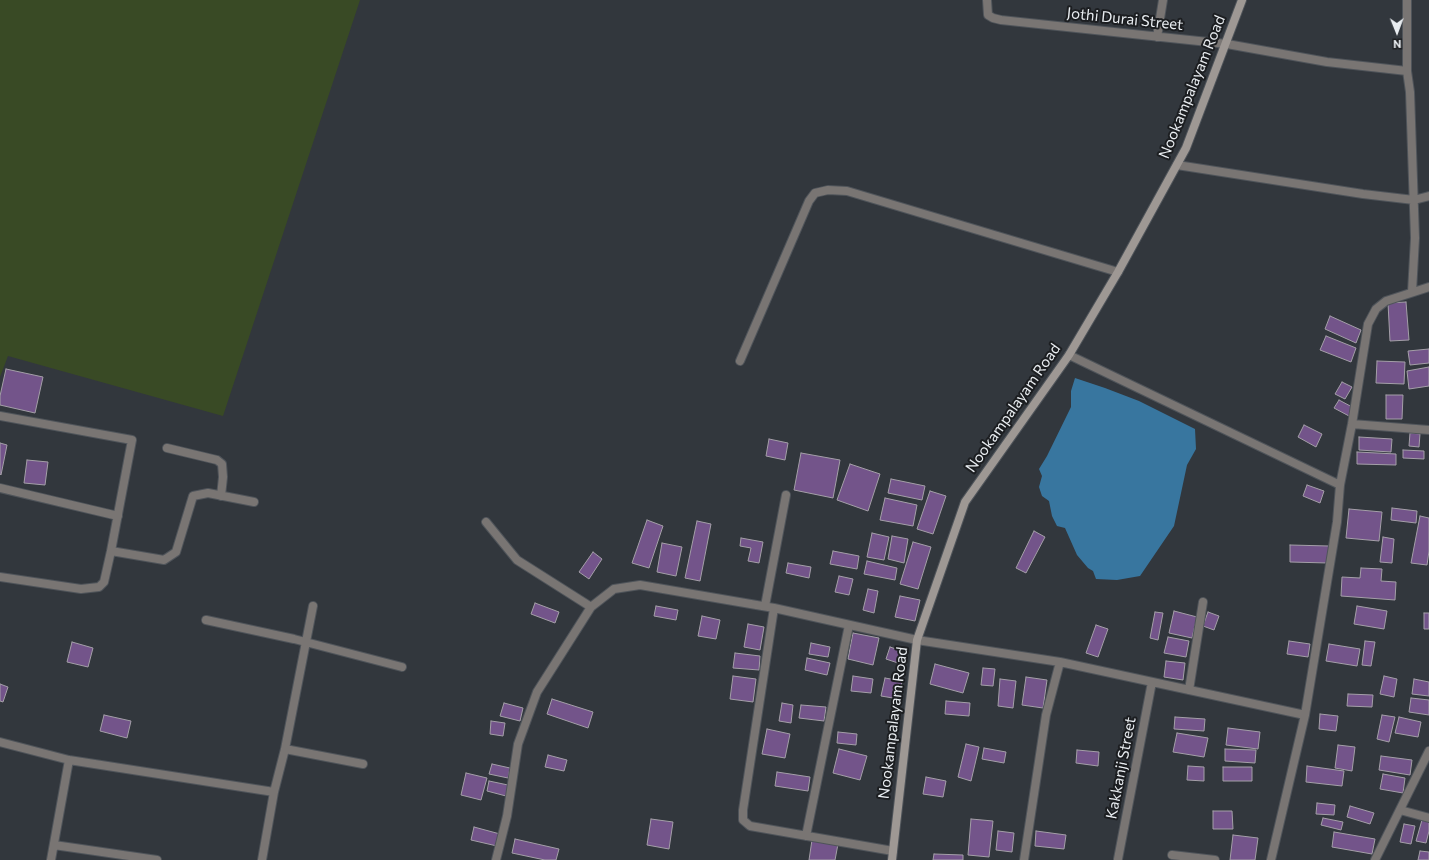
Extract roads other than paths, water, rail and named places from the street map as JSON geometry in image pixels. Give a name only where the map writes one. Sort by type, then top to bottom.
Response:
[{"type":"street","name":"Jothi Durai Street","points":[[986,0],[988,15],[1001,20],[1227,44],[1327,62],[1407,71]]},
{"type":"street","points":[[1156,37],[1163,0]]},
{"type":"street","name":"Nookampalayam Road","points":[[892,856],[917,640],[965,502],[1069,355],[1118,272],[1186,148],[1227,44],[1242,0]]},
{"type":"street","points":[[1407,0],[1407,71],[1410,92],[1415,238],[1412,292]]},
{"type":"street","points":[[1176,165],[1363,194],[1414,200],[1429,196]]},
{"type":"street","points":[[740,361],[809,201],[815,193],[828,190],[847,191],[1118,272]]},
{"type":"street","points":[[1271,860],[1305,715],[1337,522],[1340,485],[1352,424],[1368,324],[1376,309],[1386,301],[1429,287]]},
{"type":"street","points":[[1069,355],[1340,485]]},
{"type":"street","points":[[0,416],[132,440],[104,582],[99,587],[81,589],[0,577]]},
{"type":"street","points":[[1352,424],[1429,430]]},
{"type":"street","points":[[168,448],[217,460],[222,464],[223,477],[221,496]]},
{"type":"street","points":[[0,488],[118,516]]},
{"type":"street","points":[[111,551],[164,560],[176,552],[193,496],[208,493],[254,502]]},
{"type":"street","points":[[765,606],[786,495]]},
{"type":"street","points":[[486,522],[517,560],[591,607]]},
{"type":"street","points":[[496,860],[506,816],[518,744],[537,692],[591,607],[614,589],[640,585],[765,606],[917,640],[1060,662],[1305,715]]},
{"type":"street","points":[[1189,690],[1203,602]]},
{"type":"street","points":[[262,860],[274,792],[285,749],[313,606]]},
{"type":"street","points":[[774,608],[743,810],[743,820],[750,826],[806,836],[892,856]]},
{"type":"street","points":[[206,620],[306,642],[402,667]]},
{"type":"street","points":[[806,836],[848,625]]},
{"type":"street","points":[[1024,860],[1046,715],[1060,662]]},
{"type":"street","name":"Kakkanji Street","points":[[1118,859],[1152,682]]},
{"type":"street","points":[[0,742],[70,760],[274,792]]},
{"type":"street","points":[[285,749],[363,764]]},
{"type":"street","points":[[1375,860],[1390,827],[1429,751]]},
{"type":"street","points":[[51,860],[70,760]]},
{"type":"street","points":[[1400,810],[1429,818]]},
{"type":"street","points":[[54,844],[157,860]]},
{"type":"street","points":[[1172,855],[1215,860]]},
{"type":"water","points":[[1075,378],[1139,401],[1195,429],[1196,449],[1187,465],[1174,526],[1140,576],[1117,580],[1096,579],[1093,571],[1088,568],[1077,555],[1065,528],[1057,526],[1052,516],[1049,501],[1042,496],[1039,487],[1042,476],[1039,469],[1071,407],[1071,391]]}]
